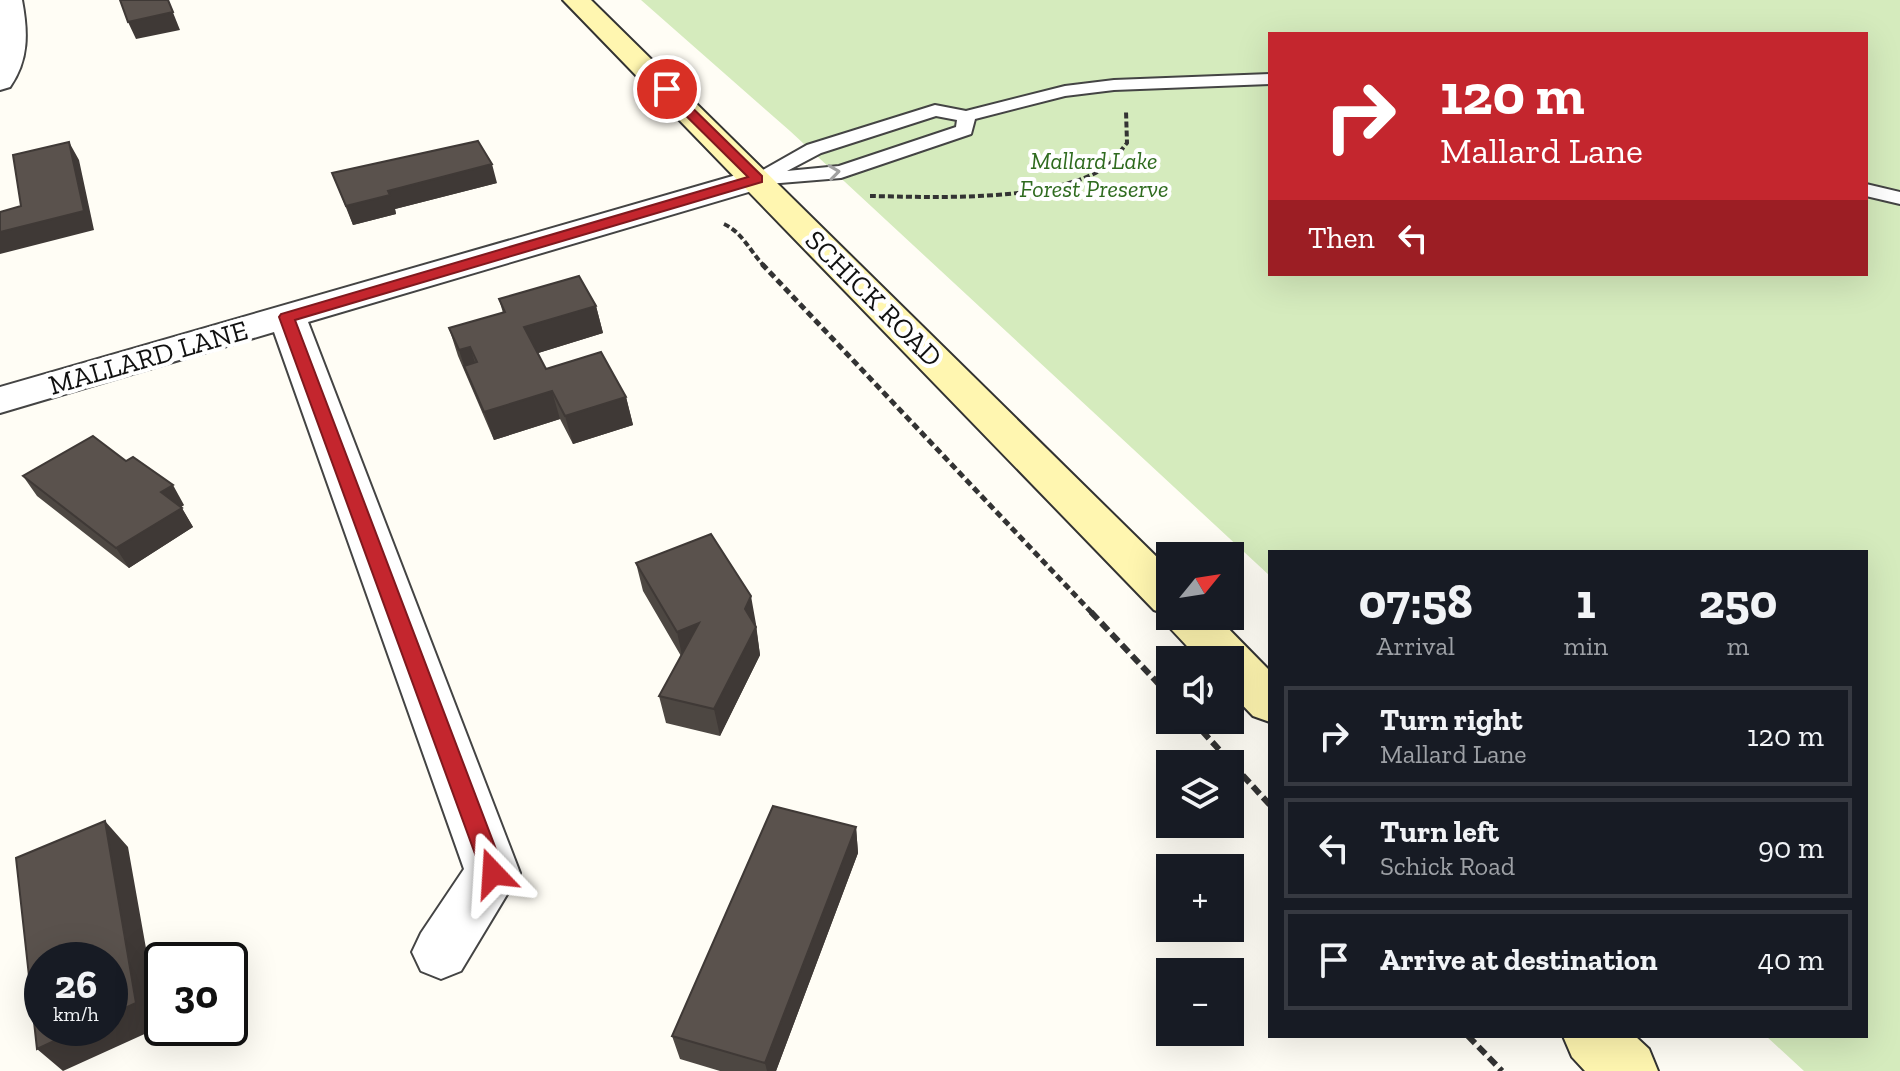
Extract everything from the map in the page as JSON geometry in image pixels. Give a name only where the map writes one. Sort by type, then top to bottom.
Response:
[{"type":"street","points":[[0,81],[14,52],[9,0]]},
{"type":"street","name":"SCHICK ROAD","points":[[576,0],[1156,584]]},
{"type":"street","name":"MALLARD LANE","points":[[0,400],[757,179]]},
{"type":"street","points":[[287,317],[493,873],[441,952]]},
{"type":"street","points":[[1201,630],[1216,646]]},
{"type":"street","points":[[1244,675],[1268,700]]},
{"type":"street","points":[[1595,1038],[1627,1071]]},
{"type":"lane","points":[[757,179],[814,149],[935,110],[966,116],[1065,91],[1114,85],[1268,79]]},
{"type":"lane","points":[[757,179],[841,172],[965,130],[966,116]]},
{"type":"lane","points":[[1868,190],[1900,198]]},
{"type":"path","points":[[859,195],[1001,194],[1080,180],[1108,164],[1129,142],[1130,121],[1114,85]]},
{"type":"path","points":[[723,223],[738,230],[748,249],[1156,681]]},
{"type":"path","points":[[1205,734],[1268,803]]},
{"type":"path","points":[[1470,1038],[1502,1071]]},
{"type":"green space","name":"Mallard Lake Forest Preserve","points":[[641,0],[1900,0],[1900,1071],[1804,1071],[1768,1038],[1868,1038],[1868,550],[1268,550],[1268,574],[1244,552],[1244,542],[1233,542],[790,131]]},
{"type":"building","points":[[120,0],[168,0],[173,12],[128,22]]},
{"type":"building","points":[[478,141],[492,164],[388,191],[390,195],[346,206],[332,173]]},
{"type":"building","points":[[69,142],[84,211],[0,232],[0,212],[21,206],[13,155]]},
{"type":"building","points":[[579,276],[596,306],[524,327],[546,369],[601,352],[626,397],[565,416],[552,391],[484,412],[464,366],[477,362],[470,347],[459,350],[449,328],[505,312],[499,299]]},
{"type":"building","points":[[93,436],[126,461],[133,457],[173,485],[161,492],[182,508],[116,548],[23,476]]},
{"type":"building","points":[[711,534],[751,596],[745,609],[756,627],[714,709],[659,696],[699,623],[677,632],[636,563]]},
{"type":"building","points":[[773,806],[856,827],[765,1063],[672,1036]]},
{"type":"building","points":[[105,821],[126,942],[25,942],[16,858]]},
{"type":"building","points":[[128,956],[136,1003],[128,1007]]},
{"type":"route","points":[[493,873],[287,317],[757,179],[667,89]]}]
